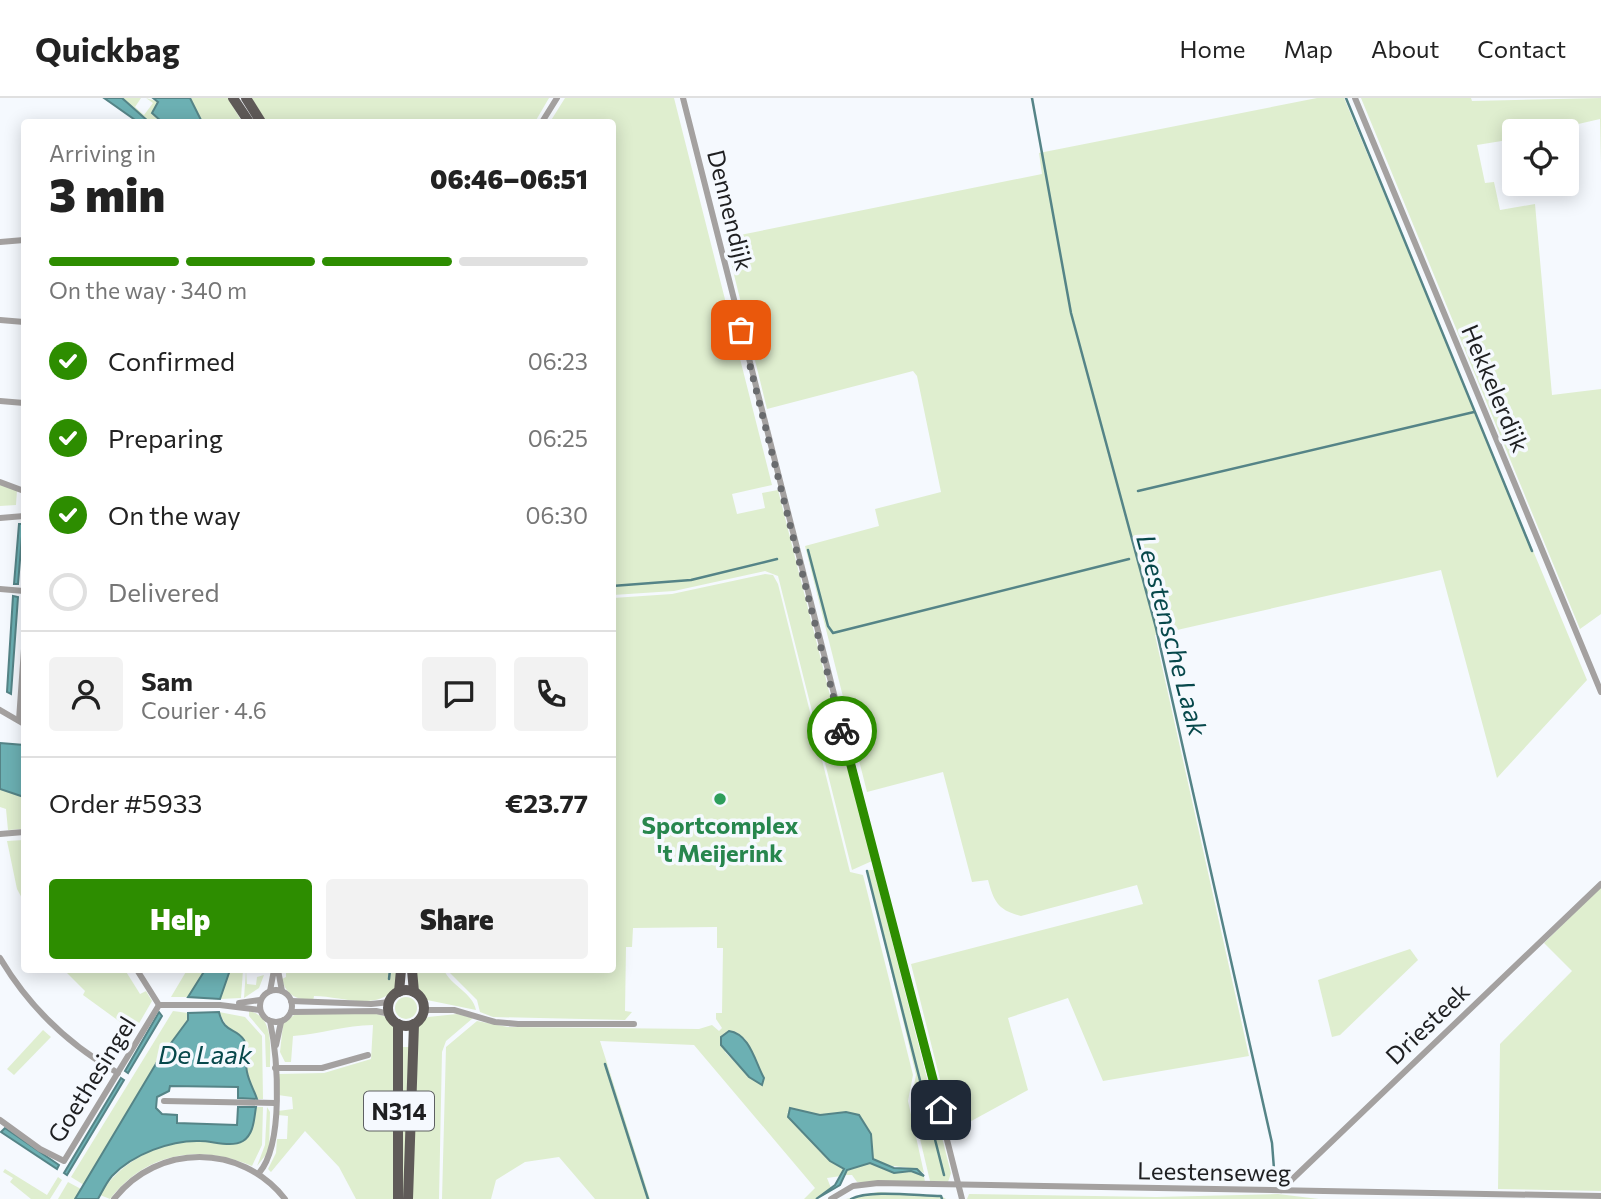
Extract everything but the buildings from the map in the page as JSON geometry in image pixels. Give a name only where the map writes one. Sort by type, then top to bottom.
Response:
[{"type":"main road","points":[[233,98],[247,119]]},
{"type":"main road","points":[[246,98],[259,119]]},
{"type":"main road","points":[[401,973],[399,992],[390,1002],[390,1014],[398,1024],[414,1024],[424,1010],[421,999],[414,992],[412,973]]},
{"type":"main road","points":[[399,992],[414,992]]},
{"type":"main road","name":"N314","points":[[398,1024],[398,1199]]},
{"type":"main road","name":"N314","points":[[408,1199],[414,1024]]},
{"type":"street","points":[[544,119],[556,98]]},
{"type":"street","name":"Dennendijk","points":[[683,98],[962,1199]]},
{"type":"street","name":"Hekkelerdijk","points":[[1355,98],[1601,692]]},
{"type":"street","points":[[0,242],[21,240]]},
{"type":"street","points":[[0,320],[21,321]]},
{"type":"street","points":[[0,401],[21,404]]},
{"type":"street","points":[[0,482],[21,490]]},
{"type":"street","points":[[0,518],[21,516]]},
{"type":"street","points":[[0,589],[21,591]]},
{"type":"street","points":[[0,710],[21,721]]},
{"type":"street","points":[[0,834],[21,832]]},
{"type":"street","name":"Driesteek","points":[[1281,1191],[1601,884]]},
{"type":"street","points":[[0,958],[20,989],[48,1021],[82,1049],[118,1073]]},
{"type":"street","points":[[139,973],[159,1005]]},
{"type":"street","points":[[258,1173],[273,1148],[275,1057],[270,1021],[260,1010],[260,1000],[270,991],[275,973]]},
{"type":"street","points":[[277,973],[282,991],[291,1001],[371,1004],[390,1002]]},
{"type":"street","points":[[270,991],[282,991]]},
{"type":"street","name":"Goethesingel","points":[[2,1124],[40,1149],[64,1160],[159,1005],[220,1005],[260,1000]]},
{"type":"street","points":[[275,1057],[281,1022],[290,1013],[291,1001]]},
{"type":"street","name":"Goethesingel","points":[[220,1005],[260,1010]]},
{"type":"street","points":[[424,1010],[461,1011],[495,1021],[518,1024],[634,1024]]},
{"type":"street","points":[[290,1013],[376,1011],[390,1014]]},
{"type":"street","points":[[270,1021],[281,1022]]},
{"type":"street","points":[[275,1068],[322,1068],[368,1055]]},
{"type":"street","points":[[164,1101],[275,1103]]},
{"type":"street","points":[[114,1199],[142,1173],[180,1158],[217,1157],[258,1173],[285,1199]]},
{"type":"street","name":"Leestenseweg","points":[[831,1199],[848,1189],[871,1184],[1281,1191],[1327,1196],[1601,1196]]},
{"type":"green space","points":[[122,98],[141,98],[135,107],[144,115],[153,103],[146,98],[159,102],[152,113],[159,119],[146,119]]},
{"type":"green space","points":[[190,98],[228,98],[240,119],[200,119]]},
{"type":"green space","points":[[249,98],[549,98],[537,119],[262,119]]},
{"type":"green space","points":[[565,98],[674,98],[772,485],[732,494],[737,514],[765,508],[762,493],[778,490],[872,861],[852,870],[778,576],[765,571],[674,591],[616,595],[616,119],[552,119]]},
{"type":"green space","points":[[1317,98],[1344,98],[1587,680],[1497,778],[1441,570],[1155,635],[1249,1056],[1103,1081],[1068,998],[1008,1018],[1028,1090],[953,1131],[911,964],[1143,904],[1137,885],[1021,916],[1013,914],[998,904],[988,880],[972,882],[943,772],[867,792],[805,546],[879,526],[875,509],[941,492],[917,376],[913,371],[767,409],[725,238],[1042,174],[1039,153]]},
{"type":"green space","points":[[1361,98],[1471,98],[1472,101],[1601,98],[1601,164],[1600,119],[1579,124],[1579,119],[1502,119],[1502,141],[1477,145],[1485,183],[1494,182],[1500,210],[1535,204],[1552,395],[1601,389],[1601,614],[1580,629]]},
{"type":"green space","points":[[0,484],[17,490],[16,505],[0,506]]},
{"type":"green space","name":"Sportcomplex 't Meijerink","points":[[765,574],[773,575],[778,584],[850,872],[863,875],[913,1075],[908,1101],[924,1173],[886,1165],[872,1159],[871,1133],[859,1115],[787,1112],[830,1161],[844,1169],[841,1176],[827,1178],[831,1188],[816,1199],[804,1199],[815,1188],[694,1045],[600,1041],[650,1199],[595,1199],[559,1157],[525,1162],[496,1180],[491,1199],[442,1199],[446,1047],[477,1021],[508,1027],[699,1029],[712,1025],[719,1031],[722,1028],[716,1019],[716,1013],[722,1013],[723,948],[717,948],[717,927],[633,928],[632,947],[626,947],[625,1011],[632,1012],[625,1020],[493,1017],[480,1012],[477,1000],[450,973],[616,973],[616,598],[672,594]],"holes":[[[733,1031],[745,1039],[764,1078],[749,1077],[725,1052],[726,1032]]]},
{"type":"green space","points":[[0,789],[21,796],[21,829],[8,830],[6,809],[0,807]]},
{"type":"green space","points":[[21,840],[21,896],[17,889],[7,841]]},
{"type":"green space","points":[[867,870],[874,870],[951,1173],[948,1182],[930,1181],[911,1101],[916,1075]]},
{"type":"green space","points":[[1601,887],[1601,1191],[1498,1189],[1500,1044],[1572,971],[1544,943]]},
{"type":"green space","points":[[1410,949],[1418,960],[1340,1035],[1332,1037],[1318,980]]},
{"type":"green space","points":[[67,973],[127,973],[140,994],[146,991],[152,1001],[134,1032],[83,995],[85,991]]},
{"type":"green space","points":[[185,973],[203,973],[188,997],[171,997]]},
{"type":"green space","points":[[229,973],[243,973],[241,998],[220,999]]},
{"type":"green space","points":[[246,973],[247,984],[256,985],[257,977],[264,975],[259,988],[244,998]]},
{"type":"green space","points":[[286,973],[398,973],[396,988],[387,995],[368,1001],[314,996],[313,1001],[297,998],[286,989],[282,979],[286,977]]},
{"type":"green space","points":[[416,973],[446,973],[471,999],[476,1010],[427,1000],[419,991]]},
{"type":"green space","points":[[406,997],[414,1000],[417,1008],[414,1016],[406,1019],[398,1016],[395,1008],[398,1000]]},
{"type":"green space","points":[[173,1011],[188,1013],[188,1020],[157,1062],[84,1185],[71,1177]]},
{"type":"green space","points":[[249,1011],[263,1019],[267,1026],[270,1067],[266,1067],[265,1035],[249,1016]]},
{"type":"green space","points":[[219,1012],[245,1017],[262,1036],[263,1099],[257,1099],[247,1072],[249,1058],[241,1036],[229,1031]]},
{"type":"green space","points":[[306,1012],[378,1014],[386,1017],[394,1027],[395,1199],[356,1199],[339,1167],[305,1131],[271,1172],[268,1169],[276,1153],[277,1139],[287,1139],[288,1116],[278,1115],[278,1111],[293,1109],[292,1097],[278,1095],[279,1074],[324,1073],[371,1059],[373,1025],[293,1036],[291,1062],[285,1062],[280,1052],[283,1024],[294,1015]]},
{"type":"green space","points":[[457,1014],[473,1018],[446,1041],[442,1052],[439,1199],[410,1199],[416,1028],[428,1017]]},
{"type":"green space","points":[[43,1030],[51,1037],[14,1075],[7,1069]]},
{"type":"green space","points":[[403,1047],[409,1047],[406,1199],[400,1199]]},
{"type":"green space","points":[[256,1107],[263,1107],[262,1145],[252,1166],[213,1155],[175,1157],[140,1171],[110,1199],[100,1195],[108,1183],[129,1163],[155,1149],[184,1142],[242,1142],[253,1129]]},
{"type":"green space","points":[[267,1107],[270,1112],[269,1151],[257,1166],[265,1145]]},
{"type":"green space","points":[[870,1163],[894,1173],[911,1171],[924,1176],[925,1182],[857,1182],[852,1175],[844,1175],[848,1170]]},
{"type":"green space","points":[[5,1169],[47,1195],[58,1177],[62,1180],[50,1199],[31,1199],[10,1182],[13,1178],[3,1172]]},
{"type":"green space","points":[[68,1182],[81,1189],[75,1199],[58,1199]]},
{"type":"green space","points":[[878,1192],[943,1197],[946,1199],[846,1199]]},
{"type":"green space","points":[[969,1194],[1156,1197],[1278,1194],[1319,1199],[967,1199]]},
{"type":"water","points":[[104,98],[122,98],[146,119],[134,119]]},
{"type":"water","points":[[153,98],[190,98],[200,119],[159,119],[152,113],[158,102]]},
{"type":"water","points":[[19,524],[21,524],[18,584],[14,584]]},
{"type":"water","points":[[13,596],[18,597],[11,694],[7,692]]},
{"type":"water","points":[[0,743],[21,745],[21,796],[0,789]]},
{"type":"water","name":"De Laak","points":[[203,973],[229,973],[220,999],[188,997]]},
{"type":"water","points":[[159,1012],[162,1016],[128,1073],[125,1071]]},
{"type":"water","name":"De Laak","points":[[219,1012],[224,1024],[241,1036],[246,1045],[247,1072],[257,1099],[238,1098],[238,1087],[170,1086],[169,1091],[157,1097],[156,1108],[162,1114],[177,1115],[177,1123],[237,1125],[238,1107],[256,1107],[253,1126],[247,1138],[233,1144],[189,1141],[153,1150],[121,1168],[110,1179],[98,1199],[75,1199],[157,1062],[188,1020],[188,1013]]},
{"type":"water","points":[[729,1031],[742,1037],[747,1043],[764,1078],[762,1085],[749,1077],[721,1045],[721,1037]]},
{"type":"water","points":[[121,1078],[124,1080],[67,1175],[64,1173]]},
{"type":"water","points":[[790,1108],[820,1115],[846,1112],[859,1115],[871,1134],[873,1159],[894,1168],[917,1169],[924,1176],[911,1171],[894,1173],[870,1163],[847,1170],[840,1185],[816,1199],[835,1185],[844,1169],[830,1161],[788,1117]]},
{"type":"water","points":[[5,1128],[59,1165],[57,1169],[1,1132]]},
{"type":"waterway","name":"Leestensche Laak","points":[[1032,98],[1071,313],[1156,628],[1272,1143],[1275,1182]]},
{"type":"waterway","points":[[1346,98],[1532,551]]},
{"type":"waterway","points":[[1138,491],[1474,412]]},
{"type":"waterway","points":[[808,550],[828,626],[833,633],[1129,559]]},
{"type":"waterway","points":[[616,586],[691,580],[777,559]]},
{"type":"waterway","points":[[867,871],[944,1175]]},
{"type":"waterway","points":[[389,979],[390,973]]},
{"type":"waterway","points":[[605,1064],[648,1199]]},
{"type":"waterway","points":[[851,1199],[870,1194],[941,1196],[942,1199]]},
{"type":"way so far","points":[[741,330],[842,731]]},
{"type":"place","name":"Sportcomplex 't Meijerink","points":[[720,799]]},
{"type":"route","points":[[842,731],[941,1110]]}]
